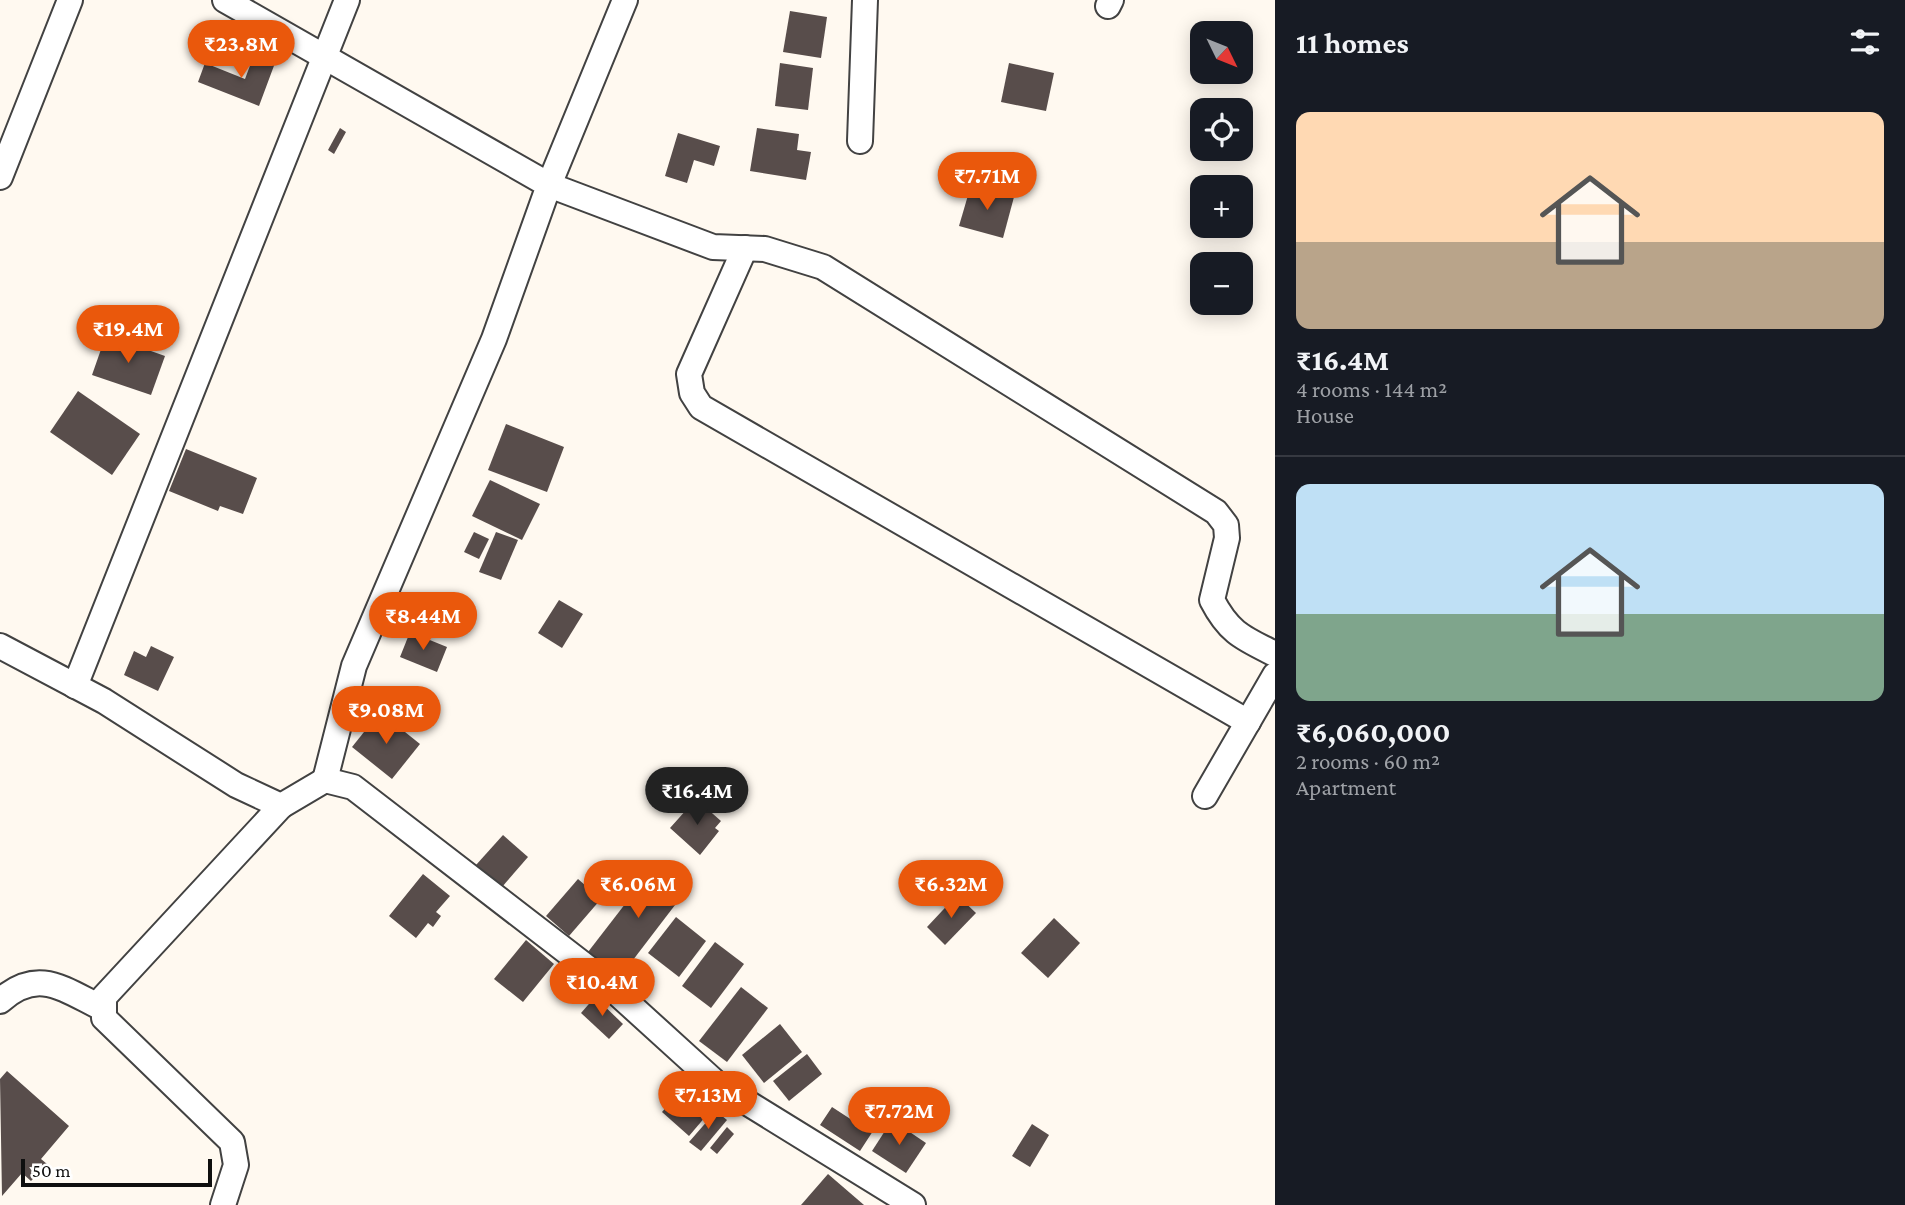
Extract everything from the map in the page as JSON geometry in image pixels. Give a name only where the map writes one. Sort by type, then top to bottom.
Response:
[{"type":"street","points":[[0,177],[70,0]]},
{"type":"street","points":[[225,0],[549,185],[713,247],[765,249],[823,267],[1216,512],[1226,525],[1227,538],[1212,600],[1222,621],[1236,635],[1275,654]]},
{"type":"street","points":[[75,686],[323,54],[347,0]]},
{"type":"street","points":[[325,780],[354,666],[494,339],[549,185],[625,0]]},
{"type":"street","points":[[860,141],[865,0]]},
{"type":"street","points":[[746,248],[689,374],[692,393],[701,407],[1248,722]]},
{"type":"street","points":[[0,646],[104,701],[236,785],[281,806]]},
{"type":"street","points":[[1205,796],[1275,675]]},
{"type":"street","points":[[223,1205],[236,1165],[232,1142],[104,1018],[103,997],[281,806],[325,780],[353,787],[586,966],[717,1084],[913,1205]]},
{"type":"street","points":[[0,1001],[12,990],[35,981],[50,983],[102,1008]]},
{"type":"building","points":[[790,11],[827,17],[821,58],[783,52]]},
{"type":"building","points":[[254,55],[275,63],[259,106],[198,82],[205,63],[245,79]]},
{"type":"building","points":[[780,63],[813,68],[808,110],[775,106]]},
{"type":"building","points":[[1009,63],[1054,73],[1046,111],[1001,102]]},
{"type":"building","points":[[340,128],[346,132],[334,154],[328,150]]},
{"type":"building","points":[[757,128],[799,134],[797,150],[811,152],[806,180],[750,171]]},
{"type":"building","points":[[678,133],[720,146],[714,166],[694,160],[687,183],[665,176]]},
{"type":"building","points":[[971,185],[1014,197],[1003,238],[959,226]]},
{"type":"building","points":[[106,335],[165,356],[151,395],[92,375]]},
{"type":"building","points":[[78,391],[140,434],[112,475],[50,432]]},
{"type":"building","points":[[506,424],[564,447],[547,492],[488,470]]},
{"type":"building","points":[[186,449],[257,478],[243,514],[220,506],[218,511],[169,491]]},
{"type":"building","points":[[490,480],[540,504],[522,540],[472,516]]},
{"type":"building","points":[[474,532],[489,539],[479,559],[464,552]]},
{"type":"building","points":[[496,532],[518,540],[501,580],[479,572]]},
{"type":"building","points":[[559,600],[583,614],[562,648],[538,633]]},
{"type":"building","points":[[410,632],[447,647],[437,672],[400,657]]},
{"type":"building","points":[[151,646],[174,657],[158,691],[124,675],[134,651],[146,657]]},
{"type":"building","points":[[380,712],[420,744],[392,779],[352,747]]},
{"type":"building","points":[[696,799],[721,821],[715,828],[719,831],[700,855],[670,828]]},
{"type":"building","points":[[503,835],[528,857],[502,887],[476,865]]},
{"type":"building","points":[[656,864],[688,888],[620,977],[588,952]]},
{"type":"building","points":[[423,874],[450,896],[436,912],[441,916],[433,927],[428,923],[416,938],[389,916]]},
{"type":"building","points":[[578,879],[601,899],[569,936],[546,916]]},
{"type":"building","points":[[957,895],[976,913],[945,945],[927,927]]},
{"type":"building","points":[[676,917],[706,941],[679,977],[648,953]]},
{"type":"building","points":[[1054,918],[1080,943],[1048,978],[1021,953]]},
{"type":"building","points":[[526,940],[554,964],[523,1002],[494,979]]},
{"type":"building","points":[[715,942],[744,964],[711,1008],[682,986]]},
{"type":"building","points":[[741,987],[768,1008],[727,1062],[699,1041]]},
{"type":"building","points":[[595,997],[623,1024],[609,1039],[581,1013]]},
{"type":"building","points":[[780,1024],[802,1052],[764,1083],[742,1055]]},
{"type":"building","points":[[807,1054],[822,1074],[789,1101],[773,1081]]},
{"type":"building","points":[[7,1071],[69,1126],[41,1159],[47,1164],[31,1181],[22,1173],[2,1196],[0,1079]]},
{"type":"building","points":[[685,1086],[712,1109],[689,1136],[662,1112]]},
{"type":"building","points":[[867,1102],[884,1114],[860,1151],[820,1125],[832,1107],[855,1122]]},
{"type":"building","points":[[716,1111],[727,1120],[701,1151],[689,1142]]},
{"type":"building","points":[[892,1120],[926,1143],[906,1173],[872,1151]]},
{"type":"building","points":[[1032,1124],[1049,1135],[1030,1167],[1012,1156]]},
{"type":"building","points":[[727,1127],[734,1134],[717,1154],[710,1148]]},
{"type":"building","points":[[828,1174],[864,1205],[801,1205]]}]
